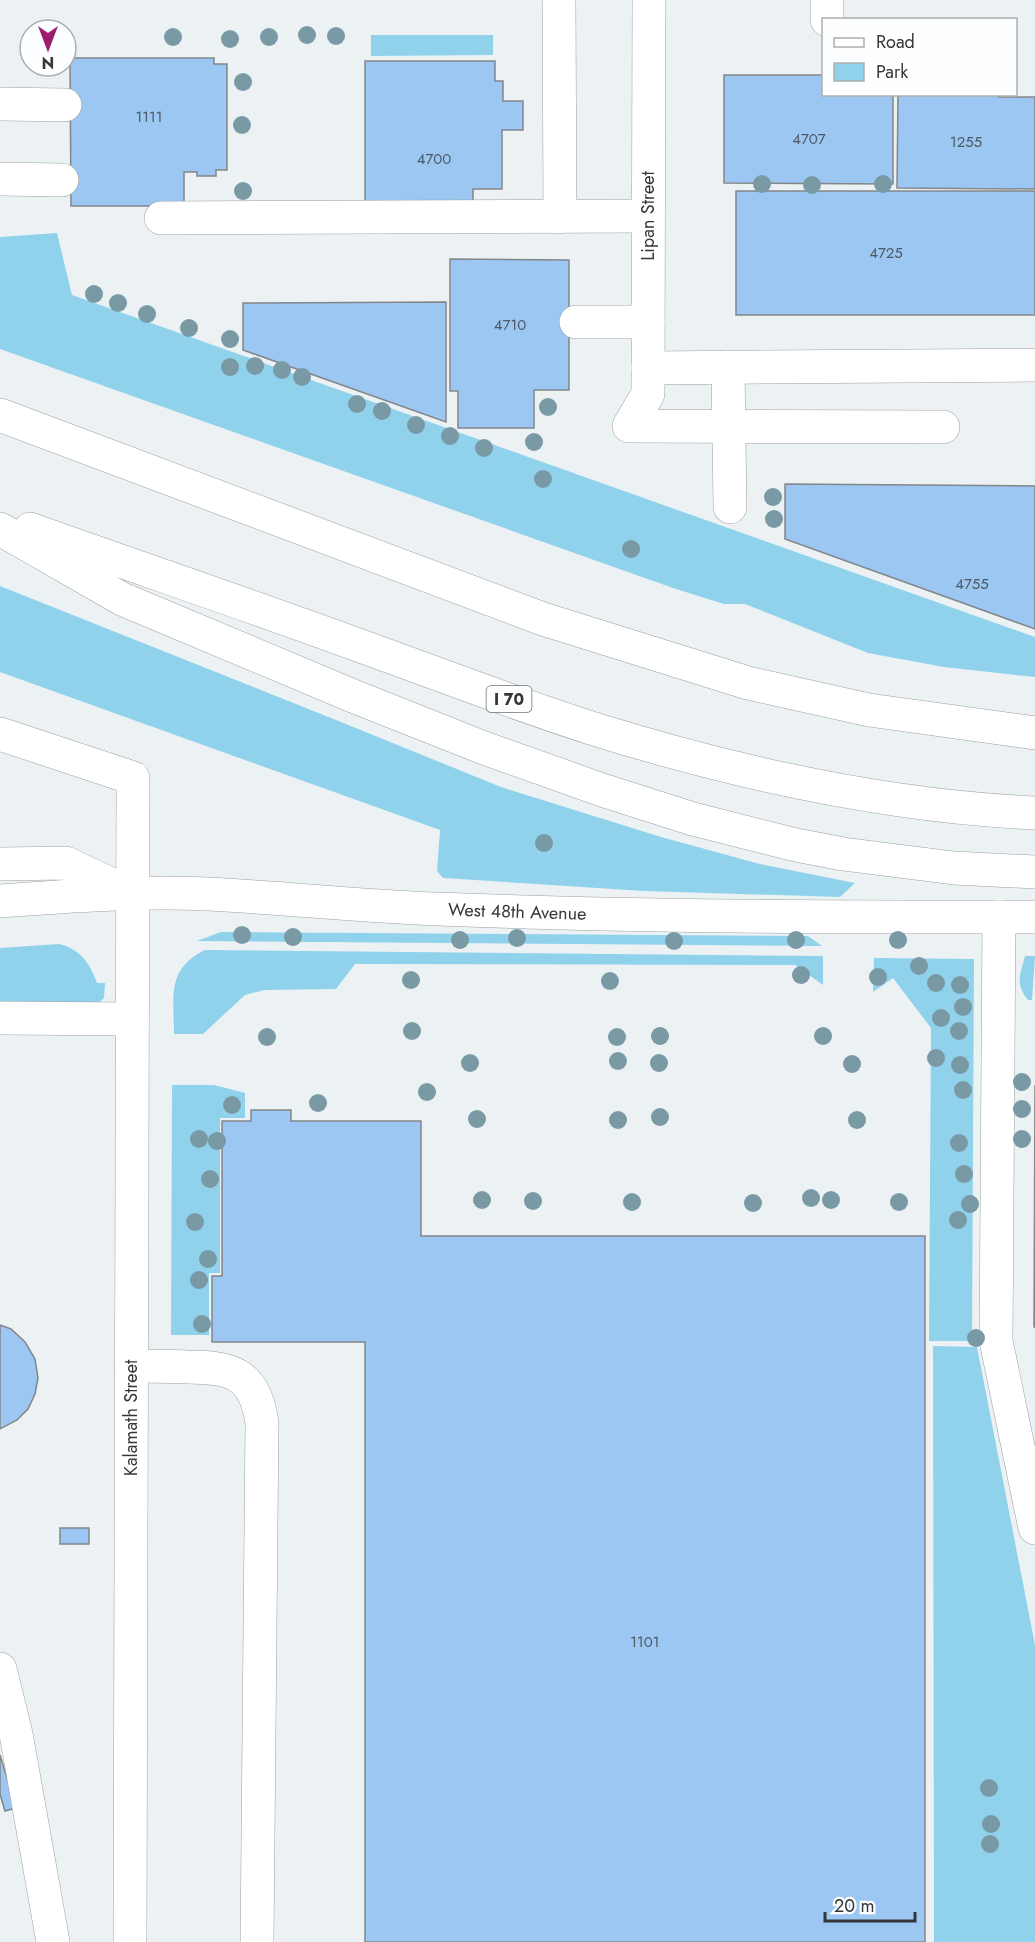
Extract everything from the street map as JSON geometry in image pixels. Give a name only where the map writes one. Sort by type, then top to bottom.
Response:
[{"type":"main road","points":[[559,0],[560,217]]},
{"type":"main road","name":"Lipan Street","points":[[649,0],[648,394],[630,426],[729,426]]},
{"type":"main road","points":[[827,0],[827,18]]},
{"type":"main road","points":[[0,104],[65,105]]},
{"type":"main road","points":[[0,179],[62,180]]},
{"type":"main road","points":[[161,218],[648,216]]},
{"type":"main road","points":[[576,322],[648,322]]},
{"type":"main road","points":[[648,368],[1035,365]]},
{"type":"main road","points":[[728,367],[729,507]]},
{"type":"main road","points":[[0,415],[543,619],[737,679],[869,710],[1035,733]]},
{"type":"main road","points":[[729,426],[943,427]]},
{"type":"main road","name":"I 70","points":[[0,519],[532,708],[663,749],[768,775],[860,794],[930,804],[1035,813]]},
{"type":"main road","points":[[0,529],[122,599],[353,696],[484,748],[602,790],[703,822],[843,854],[943,867],[1035,872]]},
{"type":"main road","name":"Kalamath Street","points":[[0,734],[133,778],[130,1942]]},
{"type":"main road","points":[[0,864],[66,863],[132,894]]},
{"type":"main road","name":"West 48th Avenue","points":[[0,901],[67,896],[206,894],[435,909],[542,912],[1035,917]]},
{"type":"main road","points":[[999,917],[996,1341],[1027,1452],[1034,1522]]},
{"type":"main road","points":[[0,1018],[132,1019]]},
{"type":"main road","points":[[131,1366],[218,1367],[236,1374],[250,1386],[259,1403],[262,1423],[256,1942]]},
{"type":"main road","points":[[0,1669],[16,1734],[53,1942]]},
{"type":"green space","points":[[371,35],[493,35],[493,55],[371,56]]},
{"type":"green space","points":[[57,233],[72,295],[1035,637],[1035,677],[944,667],[868,653],[745,604],[724,604],[673,588],[0,349],[0,237]]},
{"type":"green space","points":[[0,586],[501,787],[661,837],[760,864],[855,883],[840,897],[644,891],[443,878],[437,871],[440,830],[0,672]]},
{"type":"green space","points":[[221,932],[808,936],[822,946],[197,941]]},
{"type":"green space","points":[[59,944],[78,953],[91,969],[97,983],[105,983],[104,998],[97,1004],[0,1004],[0,948]]},
{"type":"green space","points":[[205,950],[823,956],[823,985],[795,965],[355,964],[336,989],[264,990],[245,995],[203,1034],[174,1034],[174,996],[178,975],[192,958]]},
{"type":"green space","points":[[1025,956],[1035,956],[1032,1000],[1028,1000],[1020,984]]},
{"type":"green space","points":[[874,958],[974,959],[972,1341],[929,1341],[931,1028],[893,978],[873,992]]},
{"type":"green space","points":[[172,1085],[214,1085],[245,1093],[245,1118],[220,1118],[220,1273],[209,1273],[209,1335],[171,1335]]},
{"type":"green space","points":[[933,1346],[977,1347],[1035,1645],[1035,1942],[934,1942]]},
{"type":"building","points":[[78,58],[214,58],[214,64],[227,64],[227,170],[216,170],[216,176],[197,176],[197,172],[184,172],[184,206],[71,206],[70,78],[78,78]]},
{"type":"building","points":[[365,61],[495,61],[495,81],[503,81],[503,101],[523,101],[523,130],[502,130],[502,189],[473,189],[473,205],[365,204]]},
{"type":"building","points":[[724,75],[822,75],[822,96],[893,96],[893,184],[724,183]]},
{"type":"building","points":[[898,96],[1035,97],[1035,189],[897,188]]},
{"type":"building","points":[[736,191],[1035,191],[1035,315],[736,315]]},
{"type":"building","points":[[450,259],[569,260],[569,390],[534,390],[534,428],[458,428],[458,391],[450,391]]},
{"type":"building","points":[[446,302],[446,422],[243,350],[243,303]]},
{"type":"building","points":[[785,484],[1035,486],[1035,629],[785,539]]},
{"type":"building","points":[[1035,1085],[1035,1327],[1034,1327]]},
{"type":"building","points":[[251,1110],[291,1110],[291,1121],[421,1121],[421,1236],[925,1236],[925,1942],[365,1942],[365,1342],[212,1342],[212,1276],[222,1276],[222,1121],[251,1121]]},
{"type":"building","points":[[0,1325],[11,1329],[25,1342],[35,1359],[38,1378],[35,1394],[28,1409],[17,1420],[0,1429]]},
{"type":"building","points":[[60,1528],[89,1528],[89,1544],[60,1544]]},
{"type":"building","points":[[0,1755],[16,1808],[5,1811],[0,1794]]}]
